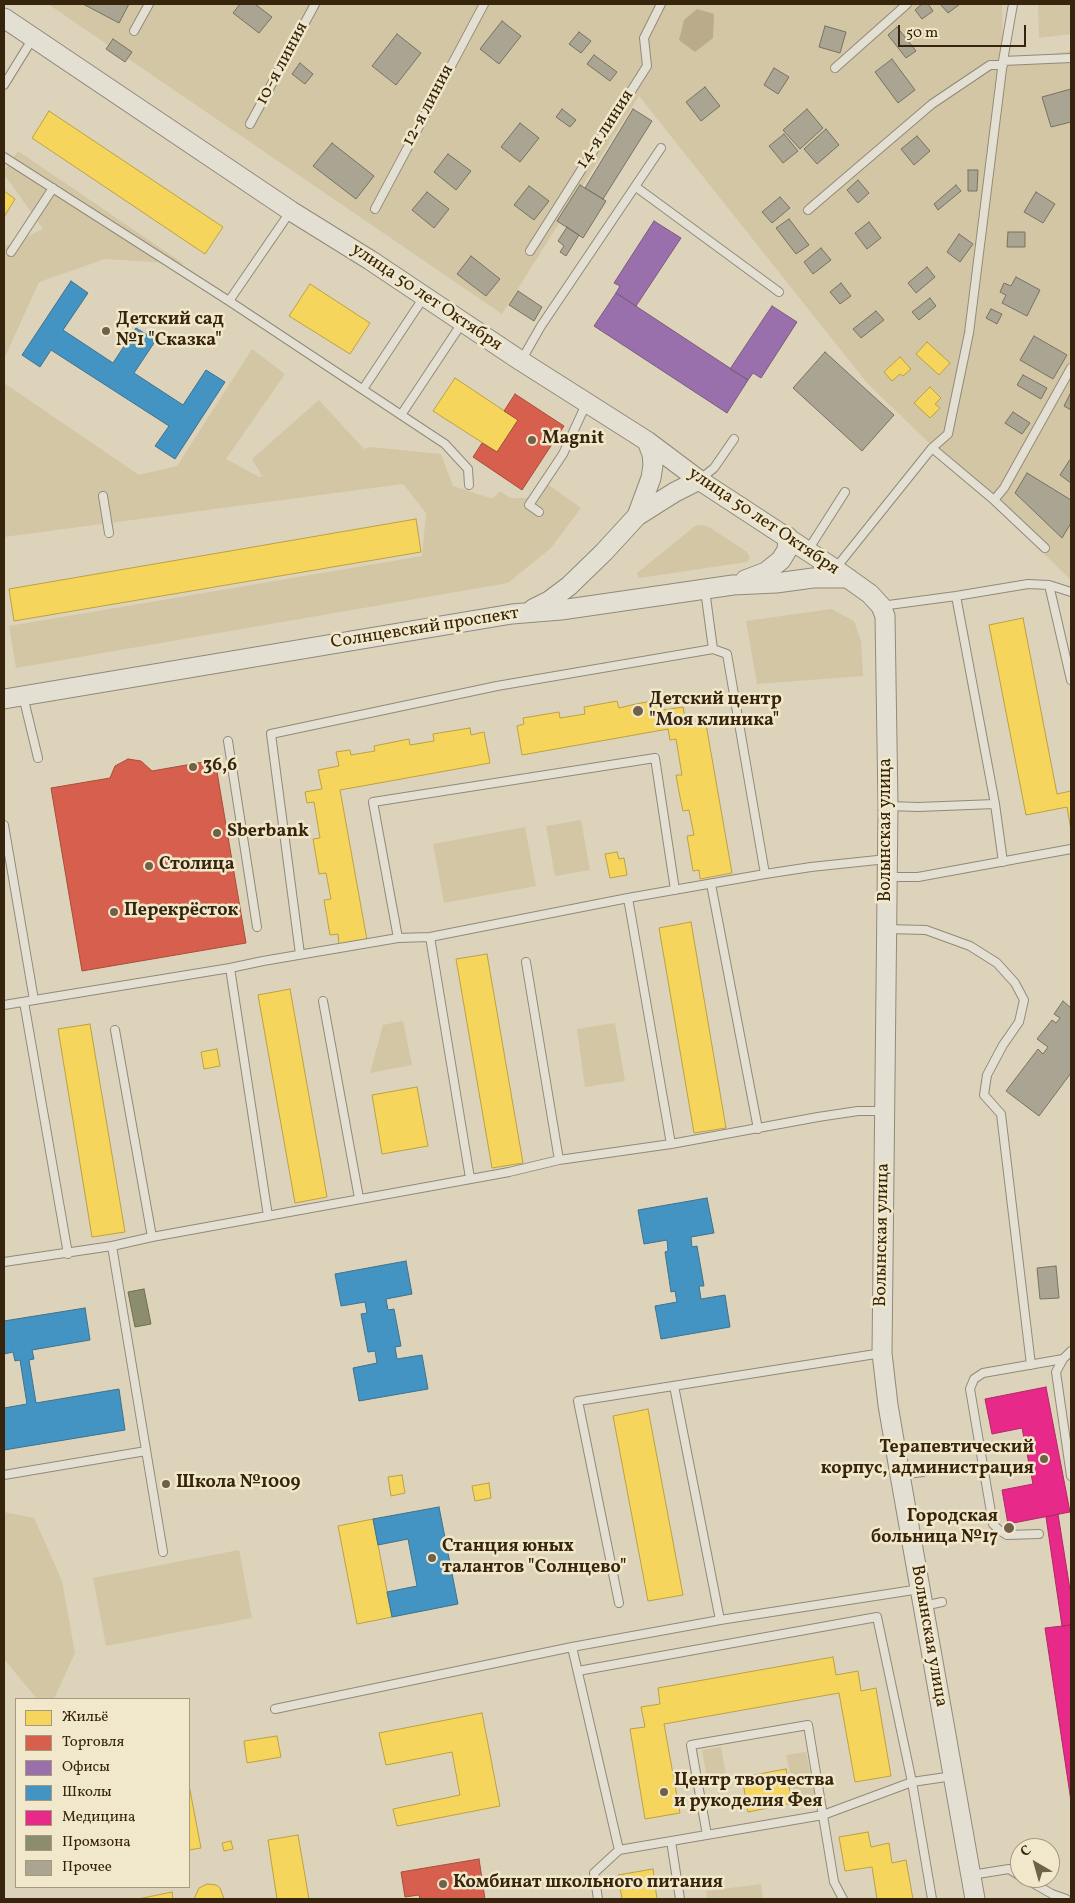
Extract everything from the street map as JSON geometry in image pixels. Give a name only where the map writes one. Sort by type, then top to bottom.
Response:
[{"type":"street","name":"улица 50 лет Октября","points":[[4,18],[291,211],[370,260],[521,361],[647,441],[699,480],[808,550],[841,574]]},
{"type":"street","points":[[637,516],[649,485],[653,465],[652,454],[647,441]]},
{"type":"street","points":[[512,614],[530,610],[549,601],[569,586],[637,516],[675,492],[699,480]]},
{"type":"street","points":[[733,585],[766,572],[782,560],[787,550],[788,537]]},
{"type":"street","points":[[841,574],[870,594],[880,606]]},
{"type":"street","name":"Солнцевский проспект","points":[[9,697],[512,614],[561,610],[733,585],[776,583],[841,574]]},
{"type":"street","name":"Волынская улица","points":[[880,606],[885,616],[888,806],[882,1352],[888,1406],[975,1899]]},
{"type":"lane","points":[[134,31],[149,4]]},
{"type":"lane","name":"10-я линия","points":[[250,124],[315,4]]},
{"type":"lane","name":"12-я линия","points":[[375,208],[484,4]]},
{"type":"lane","name":"14-я линия","points":[[530,251],[647,66],[644,38],[661,4]]},
{"type":"lane","points":[[835,68],[906,4]]},
{"type":"lane","points":[[841,574],[932,448],[948,434],[970,332],[1003,63],[1014,4]]},
{"type":"lane","points":[[4,85],[34,37]]},
{"type":"lane","points":[[808,210],[932,104],[990,64],[1071,58]]},
{"type":"lane","points":[[521,361],[542,326],[661,148]]},
{"type":"lane","points":[[4,157],[229,301],[445,444],[468,469],[470,485]]},
{"type":"lane","points":[[636,187],[779,292]]},
{"type":"lane","points":[[11,252],[53,188]]},
{"type":"lane","points":[[229,301],[291,211]]},
{"type":"lane","points":[[363,389],[424,297]]},
{"type":"lane","points":[[401,415],[462,322]]},
{"type":"lane","points":[[994,500],[1004,488],[1071,368]]},
{"type":"lane","points":[[539,512],[529,505],[563,454],[587,402]]},
{"type":"lane","points":[[699,480],[714,468],[734,439]]},
{"type":"lane","points":[[932,448],[994,500],[1045,548]]},
{"type":"lane","points":[[808,550],[845,492]]},
{"type":"lane","points":[[103,496],[109,533]]},
{"type":"lane","points":[[880,606],[1028,584],[1049,585],[1071,592]]},
{"type":"lane","points":[[1049,585],[1071,680]]},
{"type":"lane","points":[[705,590],[713,649]]},
{"type":"lane","points":[[956,596],[995,804],[1003,862]]},
{"type":"lane","points":[[300,954],[271,734],[497,686],[713,649],[728,654],[765,874]]},
{"type":"lane","points":[[9,697],[38,758]]},
{"type":"lane","points":[[228,741],[257,927]]},
{"type":"lane","points":[[398,938],[373,802],[655,758],[675,890]]},
{"type":"lane","points":[[888,806],[918,807],[995,804]]},
{"type":"lane","points":[[4,825],[34,1000]]},
{"type":"lane","points":[[4,1005],[398,938],[430,937],[628,898],[811,867],[888,868],[918,877],[1071,849]]},
{"type":"lane","points":[[711,884],[758,1129]]},
{"type":"lane","points":[[628,898],[671,1144]]},
{"type":"lane","points":[[887,929],[926,930],[970,946],[997,963],[1015,983],[1024,1000],[1019,1022],[987,1075],[984,1095],[1001,1114],[1031,1364]]},
{"type":"lane","points":[[430,937],[470,1178]]},
{"type":"lane","points":[[526,962],[559,1160]]},
{"type":"lane","points":[[230,968],[268,1216]]},
{"type":"lane","points":[[323,1001],[359,1198]]},
{"type":"lane","points":[[24,1002],[68,1254]]},
{"type":"lane","points":[[115,1030],[152,1237]]},
{"type":"lane","points":[[4,1262],[112,1246],[359,1198],[509,1172],[559,1160],[671,1144],[842,1113],[885,1110]]},
{"type":"lane","points":[[112,1246],[163,1552]]},
{"type":"lane","points":[[1071,1351],[1062,1359],[1056,1372],[1071,1476]]},
{"type":"lane","points":[[619,1603],[578,1401],[882,1352]]},
{"type":"lane","points":[[1039,1534],[1007,1535],[994,1524],[970,1389],[974,1379],[983,1373],[1062,1359]]},
{"type":"lane","points":[[674,1386],[720,1620]]},
{"type":"lane","points":[[4,1475],[146,1451]]},
{"type":"lane","points":[[900,1475],[922,1472]]},
{"type":"lane","points":[[276,1709],[572,1647],[720,1620],[921,1597],[942,1602]]},
{"type":"lane","points":[[578,1671],[877,1617],[912,1782],[932,1899]]},
{"type":"lane","points":[[572,1647],[619,1850]]},
{"type":"lane","points":[[707,1835],[691,1745],[808,1725],[834,1882],[843,1899]]},
{"type":"lane","points":[[598,1899],[594,1873],[619,1850],[824,1815],[912,1782],[953,1776]]},
{"type":"lane","points":[[671,1841],[680,1899]]},
{"type":"lane","points":[[970,1875],[1010,1870]]},
{"type":"lane","points":[[1044,1888],[1066,1899]]},
{"type":"shaded area","points":[[48,4],[1002,4],[1003,61],[1071,51],[1071,580],[867,383],[639,96],[502,314]]},
{"type":"shaded area","points":[[1038,4],[1071,4],[1071,34],[1039,38]]},
{"type":"shaded area","points":[[697,9],[714,14],[713,38],[695,52],[679,40],[684,20]]},
{"type":"shaded area","points":[[18,151],[184,264],[105,259],[39,282],[4,359],[4,247],[43,229],[4,174],[4,171]]},
{"type":"shaded area","points":[[252,349],[285,374],[226,459],[259,477],[276,473],[262,476],[252,459],[319,400],[364,449],[370,447],[441,454],[453,486],[490,498],[493,498],[500,491],[510,498],[529,498],[546,483],[581,508],[551,548],[508,583],[16,668],[9,626],[422,556],[426,513],[403,484],[4,537],[4,383],[139,475],[177,466]]},
{"type":"shaded area","points":[[695,526],[709,527],[747,552],[750,558],[747,562],[639,578],[637,573]]},
{"type":"shaded area","points":[[831,609],[854,621],[861,641],[863,676],[757,684],[746,621]]},
{"type":"shaded area","points":[[581,820],[590,870],[555,876],[546,826]]},
{"type":"shaded area","points":[[525,827],[536,886],[444,903],[433,844]]},
{"type":"shaded area","points":[[403,1021],[412,1065],[370,1073],[383,1025]]},
{"type":"shaded area","points":[[615,1023],[625,1081],[585,1087],[577,1029]]},
{"type":"shaded area","points":[[4,1512],[34,1518],[62,1581],[75,1653],[54,1698],[36,1698],[4,1659]]},
{"type":"shaded area","points":[[239,1550],[252,1618],[106,1646],[93,1578]]},
{"type":"shaded area","points":[[721,1747],[727,1781],[708,1784],[702,1750]]},
{"type":"shaded area","points":[[806,1752],[815,1797],[796,1801],[786,1755]]},
{"type":"shaded area","points":[[761,1884],[763,1899],[707,1899],[706,1891]]},
{"type":"building: Жильё","points":[[49,111],[223,227],[205,254],[32,138]]},
{"type":"building: Жильё","points":[[4,191],[15,199],[4,217]]},
{"type":"building: Жильё","points":[[310,284],[370,323],[350,354],[289,316]]},
{"type":"building: Жильё","points":[[927,342],[950,363],[939,375],[916,354]]},
{"type":"building: Жильё","points":[[900,357],[911,369],[903,376],[900,374],[892,381],[884,372]]},
{"type":"building: Жильё","points":[[455,378],[518,420],[497,452],[433,411]]},
{"type":"building: Жильё","points":[[930,387],[941,398],[935,404],[940,408],[930,418],[914,403]]},
{"type":"building: Жильё","points":[[416,519],[421,552],[14,621],[9,589]]},
{"type":"building: Жильё","points":[[1023,618],[1057,794],[1071,791],[1071,830],[1067,807],[1026,815],[989,625]]},
{"type":"building: Жильё","points":[[661,693],[664,710],[683,707],[687,727],[706,724],[732,873],[700,879],[699,870],[693,871],[687,836],[694,835],[689,810],[683,811],[679,792],[676,775],[682,775],[676,739],[670,740],[668,729],[522,755],[517,726],[524,724],[523,718],[559,712],[560,718],[585,714],[584,707],[617,701],[619,708],[652,701],[651,695]]},
{"type":"building: Жильё","points":[[470,728],[471,735],[484,732],[490,763],[340,790],[367,940],[339,945],[338,934],[330,935],[324,900],[331,899],[326,873],[319,874],[313,839],[320,838],[314,802],[307,803],[305,792],[322,789],[318,770],[339,766],[336,752],[350,750],[351,755],[375,751],[374,746],[409,739],[410,745],[434,741],[433,734]]},
{"type":"building: Жильё","points":[[617,852],[619,859],[624,858],[627,875],[610,878],[605,854]]},
{"type":"building: Жильё","points":[[691,922],[726,1128],[694,1133],[659,928]]},
{"type":"building: Жильё","points":[[487,954],[523,1163],[492,1168],[456,959]]},
{"type":"building: Жильё","points":[[290,989],[327,1197],[295,1203],[258,995]]},
{"type":"building: Жильё","points":[[90,1024],[125,1232],[92,1237],[58,1029]]},
{"type":"building: Жильё","points":[[217,1049],[220,1066],[204,1069],[201,1052]]},
{"type":"building: Жильё","points":[[417,1087],[428,1146],[382,1154],[372,1095]]},
{"type":"building: Жильё","points":[[648,1409],[683,1595],[648,1601],[613,1416]]},
{"type":"building: Жильё","points":[[402,1475],[405,1493],[391,1496],[388,1477]]},
{"type":"building: Жильё","points":[[489,1483],[491,1498],[475,1501],[472,1486]]},
{"type":"building: Жильё","points":[[373,1519],[392,1617],[357,1624],[338,1526]]},
{"type":"building: Жильё","points":[[833,1657],[836,1675],[858,1671],[861,1691],[876,1688],[891,1776],[855,1782],[839,1693],[664,1724],[680,1813],[645,1819],[630,1729],[645,1727],[641,1707],[660,1704],[658,1688]]},
{"type":"building: Жильё","points":[[482,1713],[500,1806],[397,1826],[393,1809],[460,1795],[452,1752],[386,1765],[379,1733]]},
{"type":"building: Жильё","points":[[277,1736],[281,1757],[247,1763],[244,1741]]},
{"type":"building: Жильё","points":[[786,1769],[792,1803],[748,1812],[742,1777]]},
{"type":"building: Жильё","points":[[190,1790],[201,1848],[190,1850]]},
{"type":"building: Жильё","points":[[868,1832],[871,1847],[889,1843],[892,1863],[906,1860],[913,1899],[877,1899],[872,1867],[845,1871],[839,1837]]},
{"type":"building: Жильё","points":[[298,1835],[309,1899],[277,1899],[268,1840]]},
{"type":"building: Жильё","points":[[231,1841],[233,1849],[224,1851],[222,1843]]},
{"type":"building: Жильё","points":[[653,1869],[657,1899],[622,1899],[618,1875]]},
{"type":"building: Жильё","points":[[207,1884],[216,1885],[220,1888],[224,1899],[194,1899],[199,1888]]},
{"type":"building: Жильё","points":[[172,1892],[173,1899],[138,1899]]},
{"type":"building: Торговля","points":[[515,394],[564,426],[522,490],[473,457],[482,443],[497,452],[518,420],[504,411]]},
{"type":"building: Торговля","name":"Столица","points":[[128,759],[141,761],[152,771],[215,760],[246,943],[82,971],[51,788],[110,778],[115,766]]},
{"type":"building: Торговля","name":"Комбинат школьного питания","points":[[479,1859],[485,1899],[420,1899],[419,1895],[405,1897],[401,1872]]},
{"type":"building: Офисы","points":[[654,221],[681,238],[636,306],[616,293],[620,286],[614,283]]},
{"type":"building: Офисы","points":[[616,293],[748,380],[727,413],[594,326]]},
{"type":"building: Офисы","points":[[772,306],[797,322],[761,378],[753,373],[748,380],[730,369]]},
{"type":"building: Школы","points":[[71,281],[88,293],[63,330],[113,363],[136,328],[156,340],[134,373],[183,405],[206,370],[225,382],[175,459],[155,446],[169,426],[51,350],[40,367],[22,355]]},
{"type":"building: Школы","points":[[707,1198],[714,1233],[691,1237],[692,1247],[697,1246],[704,1286],[699,1286],[701,1299],[725,1295],[730,1327],[661,1339],[655,1306],[677,1302],[675,1291],[671,1292],[665,1252],[668,1251],[667,1240],[644,1244],[638,1210]]},
{"type":"building: Школы","points":[[406,1261],[412,1294],[386,1299],[388,1310],[394,1309],[401,1346],[395,1347],[397,1359],[422,1355],[428,1389],[359,1401],[353,1368],[377,1363],[375,1351],[368,1352],[361,1314],[367,1313],[365,1302],[341,1306],[335,1274]]},
{"type":"building: Школы","points":[[85,1308],[90,1340],[32,1350],[34,1359],[29,1360],[36,1403],[119,1389],[125,1430],[4,1450],[4,1408],[27,1404],[20,1360],[15,1361],[13,1352],[4,1354],[4,1321]]},
{"type":"building: Школы","points":[[439,1507],[458,1604],[392,1617],[387,1592],[417,1586],[408,1539],[378,1545],[373,1519]]},
{"type":"building: Медицина","name":"Терапевтический корпус, администрация","points":[[1046,1387],[1070,1512],[1008,1524],[1002,1490],[1033,1484],[1022,1428],[992,1434],[985,1399]]},
{"type":"building: Медицина","points":[[1058,1514],[1071,1596],[1071,1625],[1062,1626],[1046,1517]]},
{"type":"building: Медицина","points":[[1071,1625],[1071,1801],[1045,1628]]},
{"type":"building: Промзона","points":[[144,1289],[151,1324],[135,1327],[128,1292]]},
{"type":"building: Прочее","points":[[83,4],[129,4],[119,23]]},
{"type":"building: Прочее","points":[[240,4],[255,4],[272,17],[259,33],[233,13]]},
{"type":"building: Прочее","points":[[922,4],[928,4],[933,11],[922,19],[915,10]]},
{"type":"building: Прочее","points":[[940,4],[960,4],[948,13]]},
{"type":"building: Прочее","points":[[502,21],[521,36],[499,64],[480,49]]},
{"type":"building: Прочее","points":[[825,26],[846,32],[840,53],[819,47]]},
{"type":"building: Прочее","points":[[897,27],[916,51],[906,58],[888,35]]},
{"type":"building: Прочее","points":[[579,32],[591,41],[581,53],[569,44]]},
{"type":"building: Прочее","points":[[397,34],[421,53],[396,85],[372,66]]},
{"type":"building: Прочее","points":[[113,39],[132,52],[125,62],[106,49]]},
{"type":"building: Прочее","points":[[594,55],[617,72],[610,81],[587,64]]},
{"type":"building: Прочее","points":[[892,59],[915,90],[898,103],[875,72]]},
{"type":"building: Прочее","points":[[300,63],[313,74],[305,84],[292,74]]},
{"type":"building: Прочее","points":[[774,68],[789,77],[778,94],[764,85]]},
{"type":"building: Прочее","points":[[705,87],[720,106],[701,121],[686,102]]},
{"type":"building: Прочее","points":[[1071,89],[1071,122],[1051,127],[1042,97]]},
{"type":"building: Прочее","points":[[562,109],[576,120],[570,127],[556,117]]},
{"type":"building: Прочее","points":[[633,109],[652,121],[603,199],[585,188]]},
{"type":"building: Прочее","points":[[807,109],[823,128],[800,149],[783,130]]},
{"type":"building: Прочее","points":[[520,123],[539,138],[520,162],[501,147]]},
{"type":"building: Прочее","points":[[826,129],[839,145],[817,164],[804,149]]},
{"type":"building: Прочее","points":[[784,134],[798,151],[783,163],[769,146]]},
{"type":"building: Прочее","points":[[917,136],[930,151],[914,165],[901,149]]},
{"type":"building: Прочее","points":[[332,143],[374,176],[356,199],[313,166]]},
{"type":"building: Прочее","points":[[448,154],[471,171],[456,190],[434,172]]},
{"type":"building: Прочее","points":[[968,170],[978,170],[977,191],[968,191]]},
{"type":"building: Прочее","points":[[858,180],[869,193],[858,203],[847,190]]},
{"type":"building: Прочее","points":[[580,185],[606,201],[583,238],[557,221]]},
{"type":"building: Прочее","points":[[956,185],[961,191],[938,210],[934,204]]},
{"type":"building: Прочее","points":[[529,186],[549,201],[534,220],[514,205]]},
{"type":"building: Прочее","points":[[427,192],[449,209],[434,228],[412,210]]},
{"type":"building: Прочее","points":[[1036,192],[1055,204],[1043,223],[1024,212]]},
{"type":"building: Прочее","points":[[780,197],[790,208],[772,223],[762,212]]},
{"type":"building: Прочее","points":[[789,219],[809,245],[796,254],[776,228]]},
{"type":"building: Прочее","points":[[869,222],[881,238],[867,249],[855,233]]},
{"type":"building: Прочее","points":[[567,227],[579,235],[566,256],[560,252],[564,246],[558,241]]},
{"type":"building: Прочее","points":[[1008,232],[1025,232],[1025,247],[1007,247]]},
{"type":"building: Прочее","points":[[959,234],[973,244],[960,262],[947,252]]},
{"type":"building: Прочее","points":[[821,248],[831,260],[813,274],[804,262]]},
{"type":"building: Прочее","points":[[471,256],[500,279],[486,296],[457,274]]},
{"type":"building: Прочее","points":[[927,267],[935,277],[916,293],[908,283]]},
{"type":"building: Прочее","points":[[1016,277],[1040,290],[1027,316],[1002,303],[1006,295],[1000,292],[1004,283],[1011,286]]},
{"type":"building: Прочее","points":[[841,283],[851,296],[840,304],[830,292]]},
{"type":"building: Прочее","points":[[518,291],[542,307],[534,321],[509,305]]},
{"type":"building: Прочее","points":[[930,298],[936,306],[919,320],[912,312]]},
{"type":"building: Прочее","points":[[991,309],[1002,314],[997,324],[986,318]]},
{"type":"building: Прочее","points":[[876,311],[884,320],[861,338],[853,329]]},
{"type":"building: Прочее","points":[[1034,336],[1067,355],[1053,379],[1020,360]]},
{"type":"building: Прочее","points":[[825,352],[894,415],[862,451],[793,388]]},
{"type":"building: Прочее","points":[[1023,375],[1047,388],[1041,399],[1017,385]]},
{"type":"building: Прочее","points":[[1071,392],[1071,410],[1064,406]]},
{"type":"building: Прочее","points":[[1013,412],[1030,423],[1022,434],[1005,423]]},
{"type":"building: Прочее","points":[[1071,458],[1071,483],[1060,475]]},
{"type":"building: Прочее","points":[[1027,473],[1071,500],[1071,523],[1062,538],[1015,493]]},
{"type":"building: Прочее","points":[[1063,1001],[1071,1008],[1071,1073],[1039,1116],[1006,1091],[1038,1049],[1043,1054],[1048,1047],[1037,1039],[1052,1020],[1056,1023],[1060,1018],[1054,1014]]},
{"type":"building: Прочее","points":[[1056,1266],[1059,1298],[1040,1299],[1037,1268]]},
{"type":"place","name":"Детский сад №1 \"Сказка\"","points":[[106,331]]},
{"type":"place","name":"Magnit","points":[[532,440]]},
{"type":"place","name":"Детский центр \"Моя клиника\"","points":[[638,711]]},
{"type":"place","name":"36,6","points":[[193,767]]},
{"type":"place","name":"Sberbank","points":[[217,833]]},
{"type":"place","name":"Столица","points":[[149,866]]},
{"type":"place","name":"Перекрёсток","points":[[114,912]]},
{"type":"place","name":"Терапевтический корпус, администрация","points":[[1044,1459]]},
{"type":"place","name":"Школа №1009","points":[[166,1484]]},
{"type":"place","name":"Городская больница №17","points":[[1009,1528]]},
{"type":"place","name":"Станция юных талантов \"Солнцево\"","points":[[432,1558]]},
{"type":"place","name":"Центр творчества и рукоделия Фея","points":[[664,1792]]},
{"type":"place","name":"Комбинат школьного питания","points":[[443,1884]]}]
